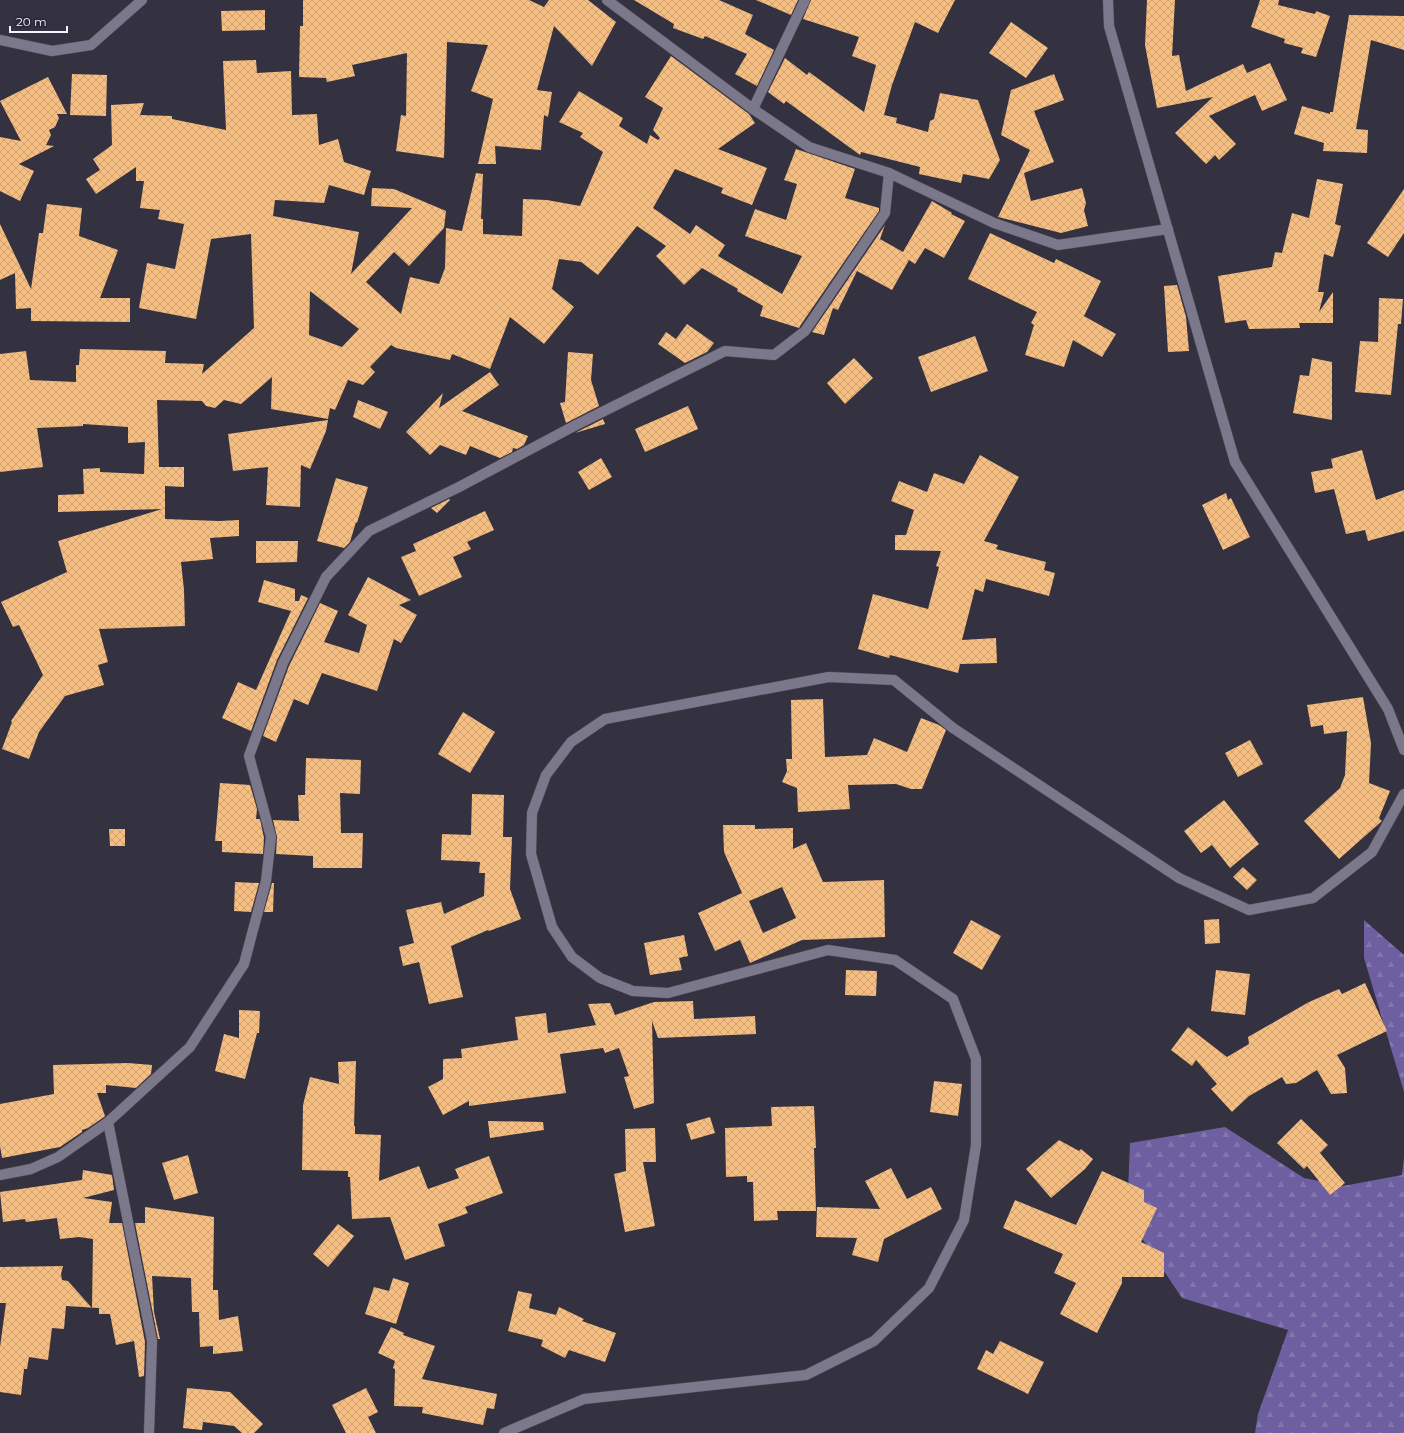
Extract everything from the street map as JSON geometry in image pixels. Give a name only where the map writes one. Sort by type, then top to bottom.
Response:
[{"type":"street","points":[[0,40],[52,51],[91,45],[142,0]]},
{"type":"street","points":[[607,0],[753,109],[809,147],[889,174],[994,223],[1058,245],[1168,229]]},
{"type":"street","points":[[753,109],[805,0]]},
{"type":"street","points":[[1108,0],[1109,26],[1235,462],[1388,709],[1404,750]]},
{"type":"street","points":[[0,1175],[31,1170],[58,1157],[108,1122],[190,1047],[244,964],[266,881],[271,837],[249,756],[283,663],[326,577],[369,531],[459,487],[576,425],[710,358],[725,351],[774,355],[805,331],[885,213],[889,174]]},
{"type":"street","points":[[504,1433],[584,1399],[806,1375],[874,1341],[929,1288],[964,1220],[976,1145],[976,1059],[953,998],[895,960],[828,950],[668,993],[633,991],[600,978],[572,957],[552,927],[531,854],[532,813],[546,775],[571,742],[605,719],[829,677],[894,680],[953,728],[1179,878],[1249,910],[1313,898],[1372,852],[1404,794]]},
{"type":"street","points":[[108,1122],[152,1341],[149,1433]]},
{"type":"green space","points":[[1364,920],[1404,955],[1404,1092],[1364,958]]},
{"type":"green space","points":[[1225,1127],[1304,1178],[1343,1186],[1402,1175],[1404,1157],[1404,1433],[1255,1433],[1258,1414],[1288,1330],[1182,1298],[1127,1216],[1130,1143]]},
{"type":"building","points":[[303,0],[529,0],[544,7],[549,0],[588,0],[616,22],[592,66],[554,26],[537,90],[552,92],[548,117],[544,115],[541,150],[495,146],[496,164],[478,164],[493,99],[471,91],[488,45],[447,42],[444,158],[396,151],[401,115],[406,116],[407,53],[352,65],[355,76],[327,82],[326,78],[299,77],[300,26],[303,26]]},
{"type":"building","points":[[634,0],[719,0],[753,15],[745,34],[774,50],[757,86],[735,74],[747,54],[705,36],[703,39],[673,28],[674,24]]},
{"type":"building","points":[[756,0],[798,0],[791,15]]},
{"type":"building","points":[[811,0],[955,0],[938,33],[915,22],[892,85],[884,115],[897,118],[896,123],[928,132],[930,121],[934,119],[940,93],[978,100],[1000,160],[989,179],[963,174],[961,183],[919,174],[920,167],[861,152],[860,155],[786,101],[784,104],[768,92],[785,58],[807,75],[809,72],[864,112],[876,65],[852,56],[859,37],[803,19]]},
{"type":"building","points":[[1147,0],[1175,0],[1172,56],[1179,55],[1186,91],[1243,64],[1247,73],[1270,63],[1287,100],[1262,111],[1255,95],[1209,116],[1236,144],[1219,160],[1215,155],[1206,164],[1175,133],[1213,97],[1157,108],[1145,45]]},
{"type":"building","points":[[1260,0],[1279,0],[1278,5],[1315,14],[1316,11],[1330,16],[1316,57],[1301,53],[1303,48],[1284,43],[1285,39],[1251,27]]},
{"type":"building","points":[[265,10],[265,30],[222,31],[221,11]]},
{"type":"building","points":[[1349,15],[1404,16],[1404,50],[1371,40],[1356,129],[1368,130],[1367,153],[1323,151],[1324,143],[1294,134],[1302,106],[1330,114],[1330,112],[1333,112]]},
{"type":"building","points":[[1011,22],[1048,48],[1026,78],[989,53]]},
{"type":"building","points":[[671,56],[749,114],[755,123],[718,149],[767,168],[752,205],[721,193],[723,188],[675,169],[653,208],[690,234],[696,225],[725,245],[718,256],[782,294],[802,256],[745,236],[755,209],[786,220],[797,184],[784,180],[796,149],[855,169],[845,198],[879,208],[879,211],[799,328],[760,316],[763,306],[737,291],[738,289],[702,268],[684,285],[656,256],[666,246],[637,226],[598,275],[581,262],[559,259],[552,289],[574,307],[544,344],[510,317],[490,369],[452,354],[450,360],[396,348],[391,345],[370,367],[375,372],[363,385],[348,380],[335,410],[330,408],[328,419],[271,409],[272,377],[241,404],[224,400],[215,408],[206,406],[202,401],[157,400],[159,467],[184,467],[184,487],[165,486],[165,519],[219,521],[239,520],[239,536],[210,538],[213,559],[181,562],[184,590],[185,626],[99,629],[108,662],[98,665],[104,685],[65,696],[39,732],[29,759],[2,749],[12,722],[11,721],[43,675],[19,625],[13,627],[1,602],[67,572],[58,541],[162,509],[58,512],[58,495],[84,494],[83,469],[100,468],[100,472],[144,474],[145,442],[128,443],[128,427],[83,424],[83,426],[37,428],[43,467],[0,472],[0,354],[26,351],[30,380],[76,382],[76,365],[79,365],[80,349],[166,351],[165,363],[204,364],[202,374],[254,328],[251,234],[211,239],[196,319],[139,308],[147,263],[175,269],[184,224],[158,219],[160,210],[140,208],[144,181],[136,181],[136,167],[96,194],[86,179],[100,170],[93,159],[112,145],[111,105],[144,103],[140,115],[172,116],[172,119],[226,130],[223,61],[256,60],[257,73],[291,71],[292,115],[317,114],[319,145],[338,139],[344,162],[371,171],[364,195],[329,185],[324,203],[275,200],[273,216],[359,232],[351,274],[412,208],[371,206],[372,188],[394,189],[446,211],[444,228],[409,266],[394,252],[366,282],[401,314],[410,277],[439,284],[445,268],[446,228],[462,231],[476,173],[483,174],[481,219],[483,219],[483,234],[522,236],[523,199],[547,200],[580,206],[603,152],[580,137],[583,133],[559,122],[579,91],[623,118],[619,126],[647,144],[650,135],[658,140],[660,138],[653,130],[663,108],[645,97]],"holes":[[[310,291],[359,329],[342,347],[309,335]]]},
{"type":"building","points":[[72,74],[107,75],[106,116],[70,115]]},
{"type":"building","points":[[1054,74],[1064,100],[1034,111],[1054,162],[1024,173],[1031,201],[1082,188],[1086,203],[1084,210],[1088,226],[1061,233],[998,217],[1030,150],[1001,135],[1011,90]]},
{"type":"building","points":[[48,77],[67,114],[57,114],[59,118],[55,127],[49,130],[51,135],[46,145],[54,146],[19,164],[34,171],[20,201],[0,191],[0,137],[21,141],[0,101]]},
{"type":"building","points":[[1317,179],[1343,184],[1335,224],[1341,226],[1333,257],[1324,254],[1318,292],[1324,292],[1319,312],[1333,292],[1333,323],[1299,323],[1300,328],[1249,329],[1246,320],[1225,323],[1218,276],[1272,267],[1275,252],[1282,253],[1292,213],[1309,218]]},
{"type":"building","points":[[1404,189],[1404,233],[1388,257],[1367,243]]},
{"type":"building","points":[[932,201],[952,213],[951,214],[965,221],[944,258],[925,248],[915,264],[909,260],[892,290],[857,271],[838,310],[833,308],[824,335],[812,332],[885,225],[880,239],[903,252]]},
{"type":"building","points":[[47,204],[82,208],[79,236],[118,250],[100,298],[130,298],[130,322],[31,321],[31,308],[16,309],[15,273],[0,280],[0,224],[31,289],[39,233],[43,233]]},
{"type":"building","points":[[990,233],[1054,263],[1056,259],[1101,281],[1084,316],[1116,334],[1102,357],[1073,340],[1064,367],[1025,355],[1034,325],[1031,323],[1037,312],[968,279]]},
{"type":"building","points":[[1177,285],[1186,317],[1189,351],[1168,352],[1164,286]]},
{"type":"building","points":[[1379,298],[1403,299],[1401,324],[1398,324],[1391,395],[1355,392],[1360,341],[1378,342]]},
{"type":"building","points":[[687,324],[714,343],[707,352],[685,363],[658,344],[666,332],[676,339]]},
{"type":"building","points":[[975,336],[988,371],[931,392],[918,357]]},
{"type":"building","points":[[568,352],[593,354],[591,380],[599,406],[566,423],[560,403],[565,402]]},
{"type":"building","points":[[854,358],[873,378],[845,404],[827,383]]},
{"type":"building","points":[[1312,358],[1332,362],[1332,420],[1293,413],[1300,375],[1309,376]]},
{"type":"building","points":[[490,372],[499,385],[462,411],[528,436],[524,445],[517,449],[513,448],[512,452],[500,458],[470,446],[466,455],[440,445],[430,455],[406,432],[443,393],[439,408]]},
{"type":"building","points":[[358,400],[388,412],[380,429],[353,417]]},
{"type":"building","points":[[688,406],[698,429],[645,452],[635,429]]},
{"type":"building","points":[[603,419],[605,424],[575,433]]},
{"type":"building","points":[[328,420],[326,431],[310,469],[301,465],[300,507],[266,505],[268,467],[233,471],[228,434]]},
{"type":"building","points":[[1362,450],[1376,500],[1404,490],[1404,531],[1368,541],[1365,530],[1346,534],[1334,489],[1315,493],[1311,472],[1333,468],[1331,459]]},
{"type":"building","points":[[980,455],[1019,477],[984,541],[998,545],[996,549],[1046,562],[1044,570],[1055,573],[1049,596],[986,579],[983,592],[975,589],[962,640],[996,638],[997,663],[960,664],[958,673],[890,655],[889,658],[858,649],[873,594],[928,609],[939,567],[936,566],[941,551],[895,550],[895,535],[906,535],[914,510],[891,501],[899,481],[927,492],[934,473],[964,484]]},
{"type":"building","points":[[601,458],[612,477],[589,490],[578,472]]},
{"type":"building","points":[[336,478],[356,485],[368,487],[350,542],[344,548],[317,541]]},
{"type":"building","points":[[1226,493],[1228,500],[1231,498],[1250,537],[1223,550],[1202,505]]},
{"type":"building","points":[[449,499],[450,500],[437,513],[431,508]]},
{"type":"building","points":[[485,511],[494,530],[467,542],[471,549],[453,557],[462,577],[419,596],[401,557],[416,551],[413,544]]},
{"type":"building","points":[[256,541],[298,541],[297,562],[256,563]]},
{"type":"building","points":[[368,577],[411,600],[399,605],[417,615],[401,643],[394,639],[377,691],[322,673],[308,705],[294,699],[276,742],[263,736],[289,666],[320,603],[338,611],[324,642],[359,653],[367,625],[348,615]]},
{"type":"building","points":[[264,580],[295,589],[295,601],[299,601],[301,595],[308,598],[277,660],[251,731],[222,718],[238,682],[256,690],[291,611],[258,602]]},
{"type":"building","points":[[1363,697],[1371,743],[1369,783],[1390,791],[1379,818],[1382,821],[1339,859],[1304,821],[1340,788],[1345,775],[1347,731],[1324,734],[1323,725],[1311,727],[1307,705]]},
{"type":"building","points":[[823,699],[825,757],[867,755],[874,738],[907,752],[921,718],[939,725],[946,730],[922,789],[911,789],[896,784],[848,785],[850,809],[798,812],[797,788],[782,782],[787,771],[786,759],[792,759],[791,700]]},
{"type":"building","points":[[463,712],[495,732],[470,773],[438,754]]},
{"type":"building","points":[[1250,740],[1263,764],[1238,777],[1225,753]]},
{"type":"building","points":[[306,758],[361,760],[360,794],[340,793],[341,833],[363,833],[362,868],[313,868],[313,856],[276,854],[277,837],[273,820],[299,821],[298,795],[305,795]]},
{"type":"building","points":[[220,783],[250,785],[257,809],[256,819],[260,819],[264,838],[263,854],[222,852],[222,841],[215,841]]},
{"type":"building","points":[[472,794],[504,795],[503,837],[512,837],[510,889],[521,919],[489,931],[488,930],[451,946],[463,997],[429,1004],[419,962],[403,966],[399,947],[414,943],[406,910],[441,902],[444,914],[484,896],[485,873],[479,873],[480,862],[441,860],[442,834],[471,835]]},
{"type":"building","points":[[1224,800],[1259,844],[1230,868],[1212,845],[1201,853],[1184,831]]},
{"type":"building","points":[[723,825],[755,825],[755,829],[793,828],[793,849],[806,843],[823,882],[884,880],[885,937],[802,940],[750,963],[740,940],[715,951],[698,913],[742,893],[724,852]],"holes":[[[782,887],[796,918],[763,933],[749,901]]]},
{"type":"building","points":[[109,829],[125,829],[125,846],[110,846]]},
{"type":"building","points":[[1243,867],[1257,880],[1247,890],[1233,877]]},
{"type":"building","points":[[235,882],[259,883],[251,912],[234,911]]},
{"type":"building","points":[[272,883],[274,883],[273,912],[264,912]]},
{"type":"building","points":[[1219,919],[1220,943],[1205,944],[1204,920]]},
{"type":"building","points":[[971,920],[1001,936],[982,970],[953,953]]},
{"type":"building","points":[[684,935],[688,956],[679,958],[682,970],[650,975],[644,943]]},
{"type":"building","points":[[846,970],[877,971],[876,996],[845,995]]},
{"type":"building","points":[[1216,970],[1250,974],[1245,1015],[1211,1011]]},
{"type":"building","points":[[1365,983],[1387,1031],[1337,1055],[1345,1068],[1347,1093],[1331,1094],[1317,1070],[1296,1083],[1286,1084],[1282,1077],[1249,1096],[1232,1112],[1211,1089],[1217,1084],[1196,1060],[1192,1066],[1171,1050],[1188,1027],[1227,1057],[1249,1044],[1248,1037],[1309,1002],[1339,989],[1342,994]]},
{"type":"building","points":[[693,1001],[694,1019],[755,1016],[756,1034],[658,1038],[652,1021],[654,1103],[634,1109],[624,1077],[629,1076],[619,1048],[605,1053],[603,1048],[560,1054],[566,1093],[469,1106],[469,1101],[443,1115],[428,1087],[443,1079],[443,1059],[462,1058],[461,1049],[518,1040],[515,1017],[546,1013],[548,1033],[596,1025],[588,1004],[610,1003],[615,1015],[654,1002]]},
{"type":"building","points":[[239,1010],[260,1011],[259,1033],[257,1033],[245,1079],[215,1071],[224,1034],[239,1038]]},
{"type":"building","points":[[356,1061],[355,1134],[381,1135],[379,1181],[419,1166],[428,1189],[459,1178],[455,1169],[489,1156],[503,1193],[465,1207],[468,1213],[438,1224],[445,1246],[405,1260],[390,1217],[352,1219],[350,1177],[348,1177],[348,1171],[302,1170],[303,1105],[310,1077],[339,1084],[338,1062]]},
{"type":"building","points":[[128,1063],[152,1065],[151,1074],[136,1088],[106,1085],[106,1093],[97,1093],[105,1116],[104,1117],[88,1128],[82,1130],[82,1132],[60,1147],[2,1158],[0,1146],[0,1104],[54,1094],[53,1065]]},
{"type":"building","points":[[934,1081],[962,1084],[958,1116],[930,1112]]},
{"type":"building","points":[[814,1106],[816,1211],[777,1211],[778,1220],[754,1221],[753,1182],[747,1182],[747,1176],[726,1177],[725,1128],[772,1126],[771,1107]]},
{"type":"building","points":[[710,1117],[715,1133],[691,1140],[686,1124]]},
{"type":"building","points":[[1301,1119],[1328,1145],[1320,1153],[1345,1183],[1330,1195],[1307,1166],[1304,1169],[1277,1143]]},
{"type":"building","points":[[488,1121],[543,1122],[544,1130],[490,1138]]},
{"type":"building","points":[[655,1128],[656,1162],[643,1162],[655,1226],[625,1232],[614,1174],[626,1171],[625,1129]]},
{"type":"building","points":[[1059,1140],[1079,1151],[1081,1149],[1093,1159],[1085,1169],[1051,1198],[1026,1169]]},
{"type":"building","points":[[188,1155],[198,1193],[174,1200],[162,1163]]},
{"type":"building","points":[[891,1168],[907,1199],[931,1187],[942,1209],[884,1239],[878,1262],[852,1255],[857,1238],[816,1237],[817,1207],[880,1209],[865,1181]]},
{"type":"building","points":[[83,1170],[112,1175],[114,1190],[83,1198],[112,1202],[109,1223],[122,1223],[145,1342],[144,1376],[139,1377],[134,1341],[116,1345],[110,1314],[99,1314],[99,1308],[92,1308],[93,1239],[79,1237],[60,1239],[57,1218],[26,1222],[25,1219],[3,1222],[0,1192],[82,1180]]},
{"type":"building","points":[[1102,1171],[1144,1190],[1144,1202],[1157,1208],[1141,1242],[1164,1253],[1164,1277],[1122,1277],[1122,1283],[1097,1333],[1060,1314],[1076,1283],[1054,1273],[1063,1254],[1003,1228],[1015,1200],[1076,1225]]},
{"type":"building","points":[[145,1207],[214,1217],[213,1290],[218,1290],[219,1320],[238,1316],[243,1351],[213,1354],[213,1346],[200,1347],[199,1312],[192,1312],[191,1278],[152,1276],[154,1312],[160,1339],[158,1339],[135,1223],[145,1223]]},
{"type":"building","points":[[338,1224],[354,1236],[328,1267],[313,1254]]},
{"type":"building","points":[[63,1266],[61,1274],[62,1280],[68,1281],[92,1308],[66,1306],[64,1329],[52,1328],[48,1360],[29,1357],[27,1369],[24,1369],[21,1395],[0,1392],[0,1347],[6,1303],[0,1303],[0,1267]]},
{"type":"building","points":[[393,1278],[409,1283],[396,1324],[365,1314],[374,1287],[389,1291]]},
{"type":"building","points":[[518,1291],[532,1294],[529,1308],[556,1315],[559,1307],[584,1319],[582,1321],[616,1333],[605,1362],[569,1350],[565,1358],[541,1346],[543,1340],[508,1331]]},
{"type":"building","points":[[391,1327],[404,1333],[403,1335],[435,1346],[422,1379],[497,1394],[494,1409],[487,1408],[483,1425],[422,1413],[423,1407],[394,1406],[395,1369],[393,1368],[395,1361],[378,1353]]},
{"type":"building","points":[[1000,1341],[1044,1362],[1028,1394],[977,1369],[986,1350],[993,1354]]},
{"type":"building","points":[[187,1388],[230,1392],[263,1424],[254,1433],[242,1433],[234,1426],[203,1422],[202,1430],[183,1428]]},
{"type":"building","points":[[366,1388],[378,1412],[368,1417],[376,1433],[346,1433],[332,1405]]}]
